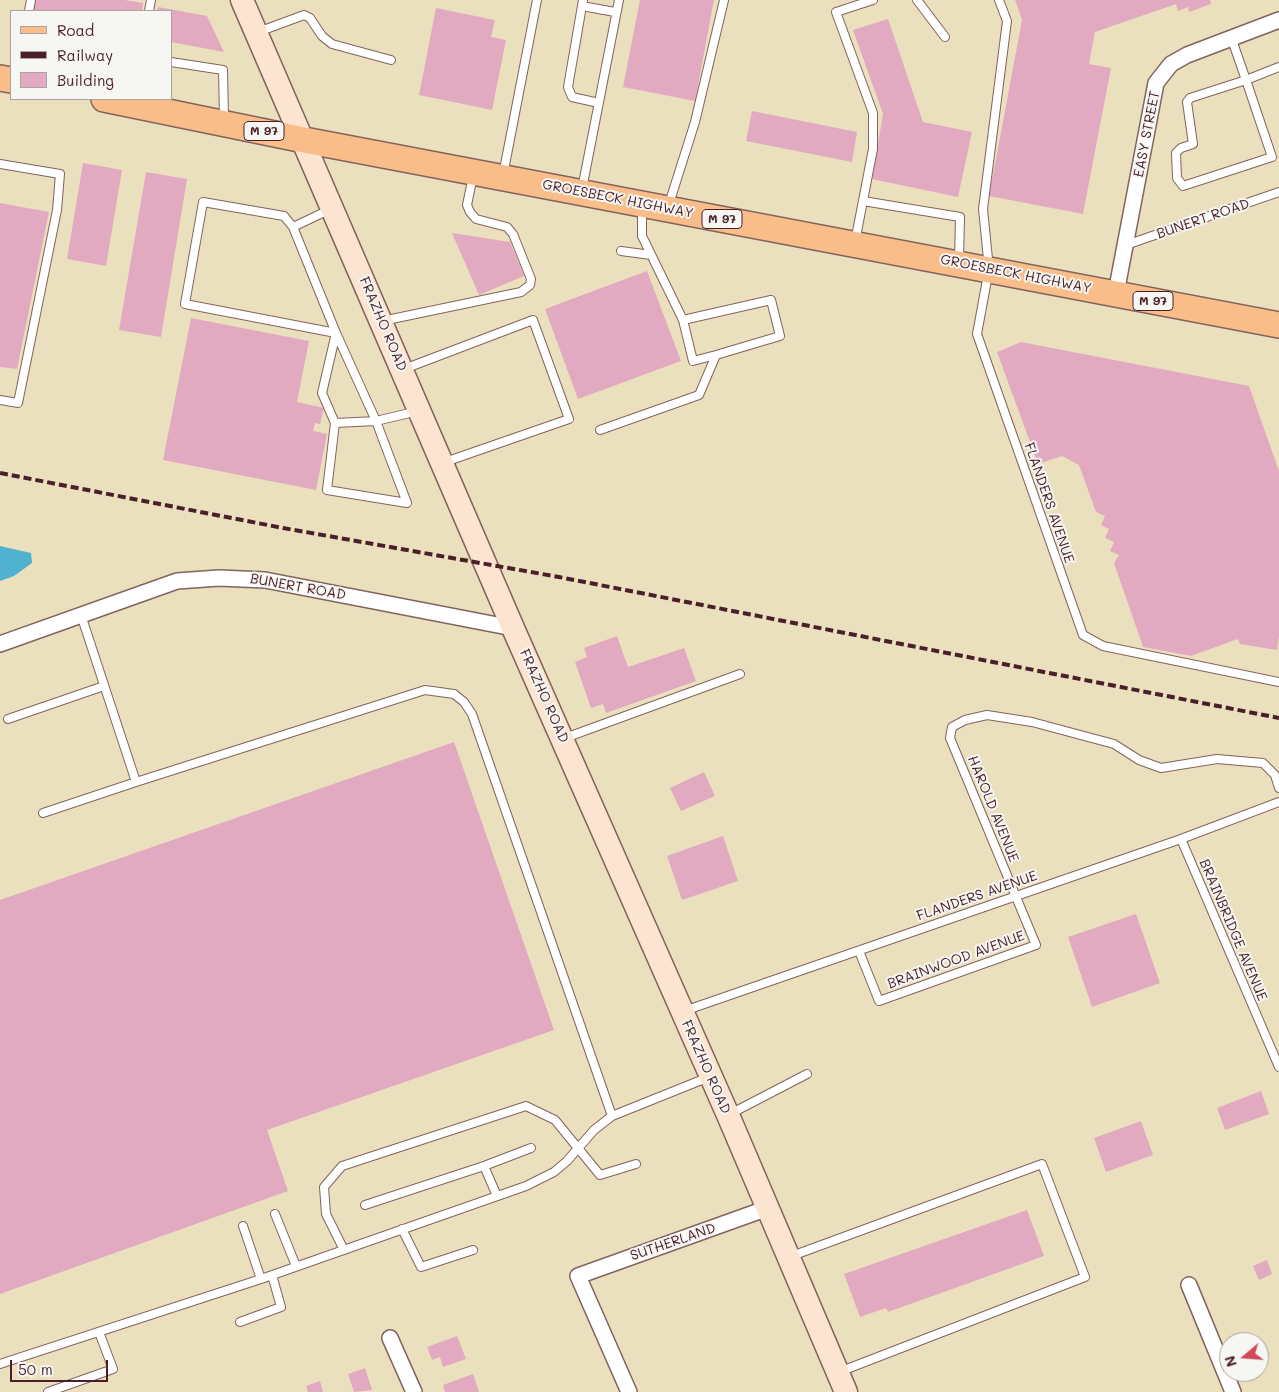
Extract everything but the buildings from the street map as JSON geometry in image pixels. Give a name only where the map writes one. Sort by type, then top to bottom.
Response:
[{"type":"main road","name":"GROESBECK HIGHWAY","points":[[118,100],[131,101],[304,140],[1279,325]]},
{"type":"street","name":"FRAZHO ROAD","points":[[242,0],[513,628],[728,1115],[841,1382]]},
{"type":"street","name":"EASY STREET","points":[[1116,293],[1156,83],[1171,64],[1231,37],[1279,20]]},
{"type":"street","name":"BUNERT ROAD","points":[[0,644],[177,582],[237,578],[265,580],[513,628]]},
{"type":"street","name":"SUTHERLAND","points":[[629,1392],[578,1276],[768,1208]]},
{"type":"street","points":[[1189,1285],[1233,1392]]},
{"type":"street","points":[[390,1338],[414,1392]]},
{"type":"lane","points":[[503,177],[537,0]]},
{"type":"lane","points":[[581,192],[615,12],[619,0]]},
{"type":"lane","points":[[667,208],[695,122],[724,0]]},
{"type":"lane","points":[[855,244],[862,201],[874,149],[873,113],[836,12],[873,0]]},
{"type":"lane","points":[[917,0],[945,37]]},
{"type":"lane","name":"FLANDERS AVENUE","points":[[999,0],[1007,21],[984,209],[989,269],[977,334],[1082,635],[1103,646],[1279,682]]},
{"type":"lane","points":[[599,103],[572,97],[568,87],[583,3],[615,12]]},
{"type":"lane","points":[[257,33],[304,15],[310,18],[322,36],[332,44],[391,60]]},
{"type":"lane","points":[[1231,37],[1246,80],[1276,156],[1182,186],[1177,178],[1176,153],[1181,148],[1193,144],[1187,102],[1190,98],[1246,80],[1279,67]]},
{"type":"lane","points":[[172,62],[223,70],[224,123]]},
{"type":"lane","points":[[0,164],[60,174],[57,210],[18,403],[0,400]]},
{"type":"lane","points":[[381,321],[521,292],[530,285],[531,279],[513,234],[507,227],[476,219],[470,212],[467,205],[474,172]]},
{"type":"lane","name":"BUNERT ROAD","points":[[1126,245],[1279,192]]},
{"type":"lane","points":[[862,201],[960,217],[958,264]]},
{"type":"lane","points":[[336,333],[185,304],[202,202],[284,216],[293,226],[336,333],[376,421],[407,503],[327,490],[335,423],[322,393],[336,333]]},
{"type":"lane","points":[[642,204],[642,236],[683,320],[693,361],[780,336],[771,300],[683,320]]},
{"type":"lane","points":[[293,226],[333,208]]},
{"type":"lane","points":[[620,251],[651,255]]},
{"type":"lane","points":[[402,370],[533,320],[569,419],[443,463]]},
{"type":"lane","points":[[600,430],[699,395],[716,355]]},
{"type":"lane","points":[[335,423],[376,421],[420,411]]},
{"type":"lane","points":[[81,615],[136,782]]},
{"type":"lane","points":[[563,739],[740,674]]},
{"type":"lane","points":[[8,719],[104,686]]},
{"type":"lane","points":[[43,813],[425,690],[454,694],[472,714],[612,1116]]},
{"type":"lane","name":"HAROLD AVENUE","points":[[1036,945],[950,738],[952,727],[965,720],[987,714],[1032,722],[1114,744],[1139,760],[1161,768],[1217,759],[1263,763],[1275,775],[1279,788]]},
{"type":"lane","name":"FLANDERS AVENUE","points":[[682,1012],[1180,839],[1279,802]]},
{"type":"lane","name":"BRAINBRIDGE AVENUE","points":[[1180,839],[1279,1066]]},
{"type":"lane","name":"BRAINWOOD AVENUE","points":[[859,950],[880,1001],[1036,945]]},
{"type":"lane","points":[[728,1115],[807,1074]]},
{"type":"lane","points":[[0,1364],[261,1279],[526,1186],[554,1172],[594,1130],[612,1116],[711,1077]]},
{"type":"lane","points":[[344,1250],[326,1214],[324,1187],[342,1166],[526,1106],[556,1120],[600,1175],[636,1164]]},
{"type":"lane","points":[[364,1205],[484,1166],[531,1148]]},
{"type":"lane","points":[[788,1257],[1042,1164],[1085,1277],[923,1340],[841,1382]]},
{"type":"lane","points":[[484,1166],[497,1196]]},
{"type":"lane","points":[[275,1214],[296,1266]]},
{"type":"lane","points":[[243,1226],[261,1279]]},
{"type":"lane","points":[[402,1229],[420,1267],[473,1250]]},
{"type":"lane","points":[[240,1322],[281,1307],[272,1275]]},
{"type":"lane","points":[[48,1392],[113,1369],[99,1332]]},
{"type":"water","points":[[0,546],[31,553],[32,563],[14,576],[0,581]]},
{"type":"railway","points":[[0,473],[283,528],[559,577],[1279,718]]}]
